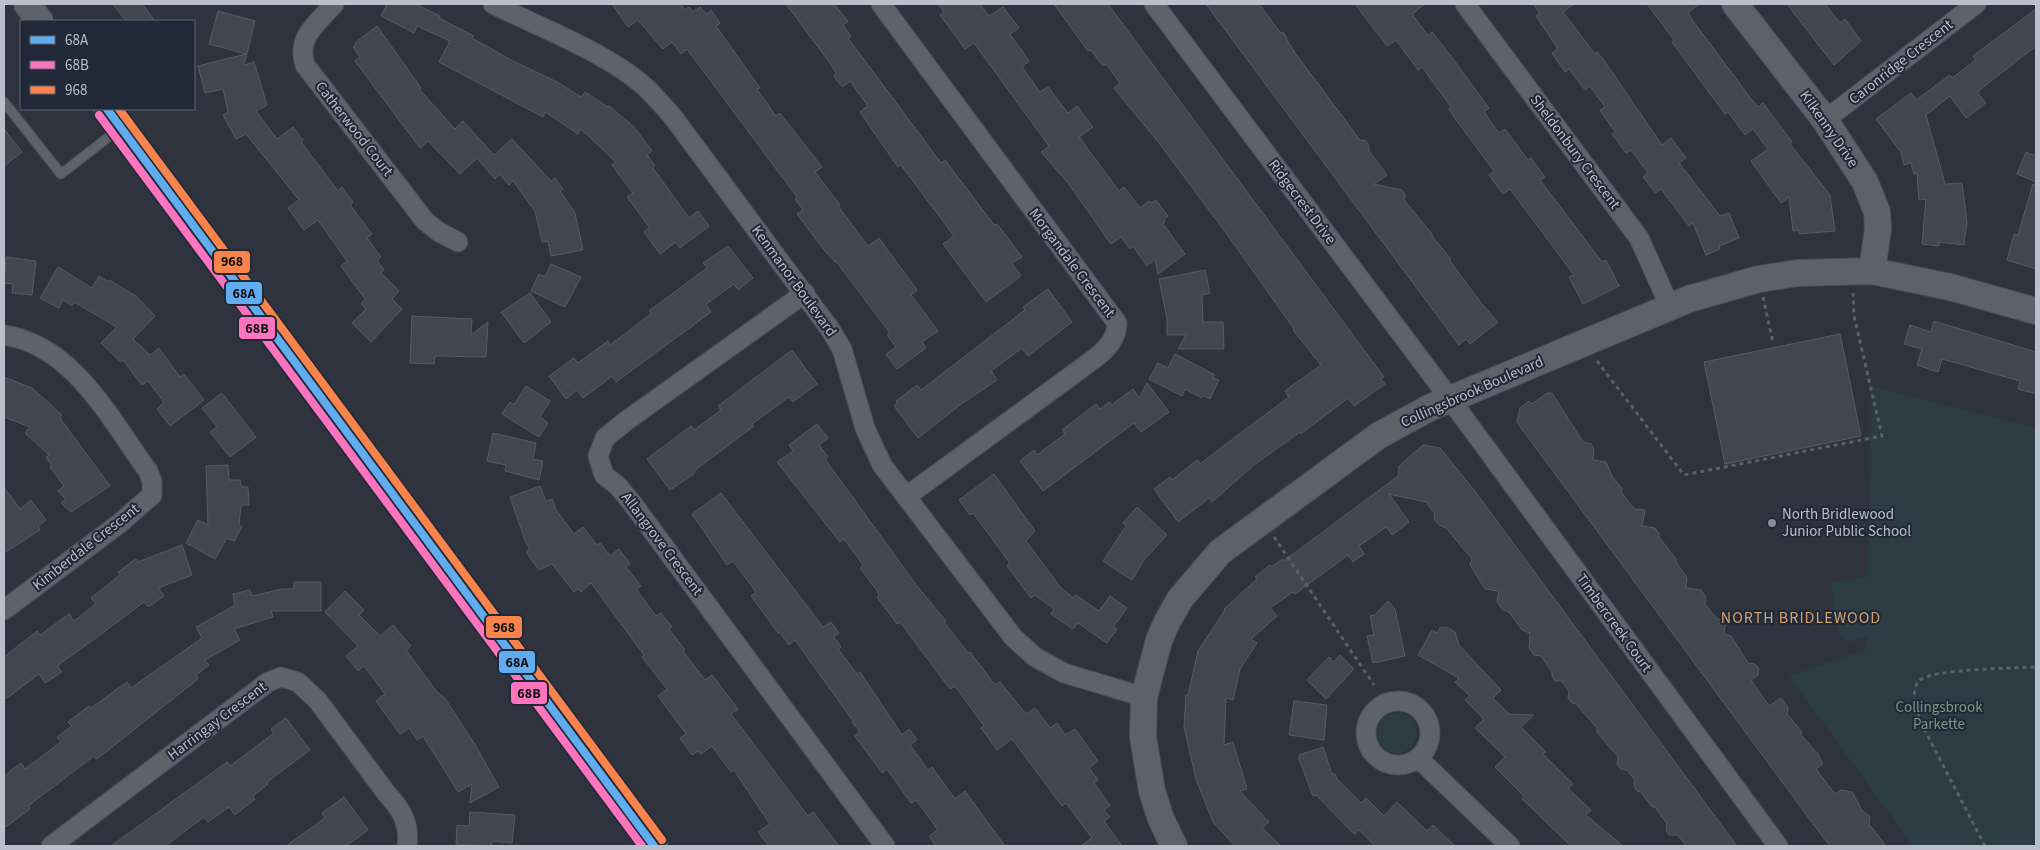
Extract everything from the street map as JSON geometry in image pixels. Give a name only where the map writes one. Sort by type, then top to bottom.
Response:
[{"type":"street","points":[[27,4],[39,20]]},
{"type":"street","name":"Catherwood Court","points":[[334,4],[304,38],[301,53],[304,65],[425,221],[439,232],[458,242]]},
{"type":"street","name":"Kenmanor Boulevard","points":[[493,4],[600,57],[645,87],[673,117],[805,293],[842,350],[859,410],[873,448],[882,465],[1012,638],[1035,657],[1064,673],[1144,697]]},
{"type":"street","name":"Morgandale Crescent","points":[[881,4],[1117,323],[1117,331],[1112,341],[1094,359],[907,496]]},
{"type":"street","name":"Ridgecrest Drive","points":[[1154,4],[1450,399]]},
{"type":"street","name":"Sheldonbury Crescent","points":[[1465,4],[1639,238],[1670,307]]},
{"type":"street","name":"Kilkenny Drive","points":[[1735,4],[1825,120],[1872,195],[1877,212],[1878,229],[1862,271]]},
{"type":"street","name":"Caronridge Crescent","points":[[1825,120],[1976,4]]},
{"type":"street","points":[[114,118],[654,846]]},
{"type":"street","name":"Collingsbrook Boulevard","points":[[1174,846],[1161,818],[1146,766],[1143,737],[1144,697],[1159,640],[1180,599],[1220,552],[1378,436],[1429,408],[1689,299],[1759,279],[1798,273],[1862,271],[1942,285],[2036,311]]},
{"type":"street","name":"Allangrove Crescent","points":[[805,293],[626,421],[605,438],[598,456],[604,475],[618,486],[632,503],[886,846]]},
{"type":"street","name":"Kimberdale Crescent","points":[[4,335],[14,336],[43,348],[78,376],[148,470],[152,481],[152,496],[120,523],[4,610]]},
{"type":"street","name":"Timbercreek Court","points":[[1450,399],[1778,846]]},
{"type":"street","name":"Harringay Crescent","points":[[50,846],[246,701],[268,682],[282,677],[298,682],[318,701],[387,794],[399,806],[404,815],[409,834],[408,846]]},
{"type":"street","points":[[1418,758],[1510,846]]},
{"type":"lane","points":[[4,102],[61,174],[114,118]]},
{"type":"path","points":[[1598,361],[1684,475],[1882,436],[1854,316],[1862,271]]},
{"type":"path","points":[[1759,279],[1773,343]]},
{"type":"path","points":[[1263,520],[1374,686]]},
{"type":"path","points":[[1985,846],[1920,720],[1916,706],[1916,686],[1920,680],[1928,676],[1944,673],[2036,666]]},
{"type":"green space","name":"Collingsbrook Parkette","points":[[1871,386],[2036,428],[2036,846],[1913,846],[1789,676],[1867,649],[1867,637],[1849,642],[1837,632],[1831,582],[1868,577]]},
{"type":"green space","points":[[1401,713],[1408,716],[1414,722],[1417,733],[1416,741],[1408,750],[1401,753],[1393,753],[1386,750],[1378,741],[1377,729],[1380,722],[1389,714]]},
{"type":"building","points":[[113,4],[142,4],[154,20],[125,20]]},
{"type":"building","points":[[387,4],[415,4],[440,16],[439,18],[474,36],[472,38],[509,59],[559,83],[581,97],[585,92],[609,106],[634,127],[652,151],[647,155],[655,166],[653,168],[689,218],[698,211],[709,226],[680,248],[676,242],[660,254],[644,232],[650,228],[627,197],[633,193],[612,165],[616,162],[581,129],[578,134],[545,112],[543,117],[439,62],[450,41],[417,26],[414,33],[381,16]]},
{"type":"building","points":[[612,4],[680,4],[685,10],[689,7],[693,12],[700,7],[706,14],[711,10],[720,23],[716,26],[760,88],[757,89],[776,116],[780,113],[822,167],[815,172],[840,205],[838,206],[868,246],[879,238],[917,290],[911,295],[938,331],[922,342],[926,348],[897,369],[886,354],[896,347],[887,335],[890,333],[836,261],[824,250],[797,214],[803,210],[795,199],[797,197],[687,49],[681,54],[672,42],[663,49],[638,20],[628,27]]},
{"type":"building","points":[[786,4],[834,4],[848,21],[843,25],[851,36],[848,38],[941,163],[945,160],[994,225],[997,224],[1022,257],[1012,263],[1021,276],[986,302],[943,244],[954,236],[901,165],[898,167],[860,112],[868,106],[850,81],[842,87],[834,76],[836,73],[830,63]]},
{"type":"building","points":[[938,4],[980,4],[989,16],[1003,7],[1019,28],[1010,34],[1029,61],[1022,67],[1040,92],[1048,87],[1068,113],[1077,106],[1093,127],[1079,137],[1119,191],[1124,187],[1140,208],[1149,201],[1151,203],[1156,200],[1168,216],[1163,224],[1185,254],[1158,274],[1155,259],[1147,266],[1133,246],[1130,249],[1121,237],[1111,244],[1068,183],[1041,152],[1049,146],[974,43],[965,49],[940,15],[944,12]]},
{"type":"building","points":[[1054,4],[1108,4],[1384,377],[1381,379],[1385,384],[1354,406],[1348,398],[1301,434],[1300,432],[1254,465],[1212,502],[1209,498],[1178,522],[1154,489],[1170,477],[1172,480],[1197,460],[1200,464],[1289,397],[1285,391],[1321,365],[1293,330],[1229,237],[1159,143],[1114,88],[1120,83],[1107,65],[1102,65],[1090,50],[1088,51]]},
{"type":"building","points":[[1206,4],[1259,4],[1280,32],[1284,33],[1295,53],[1360,140],[1366,141],[1369,151],[1387,175],[1374,184],[1402,190],[1405,195],[1404,200],[1450,258],[1450,261],[1481,303],[1498,322],[1470,344],[1466,339],[1459,345]]},
{"type":"building","points":[[1355,4],[1425,4],[1412,14],[1428,36],[1432,32],[1489,108],[1484,112],[1499,133],[1505,129],[1528,160],[1531,158],[1545,177],[1540,180],[1602,262],[1606,260],[1619,286],[1583,304],[1569,277],[1574,275],[1510,189],[1503,194],[1489,175],[1494,171],[1454,117],[1449,109],[1451,107],[1422,67],[1418,70],[1396,40],[1387,46]]},
{"type":"building","points":[[1533,4],[1574,4],[1563,12],[1595,54],[1597,52],[1603,59],[1662,145],[1671,138],[1686,158],[1679,163],[1720,216],[1729,213],[1739,238],[1719,246],[1720,249],[1706,255],[1693,223],[1689,226],[1661,189],[1656,193],[1643,177],[1648,173],[1631,150],[1626,153],[1612,134],[1615,132],[1600,110],[1605,107],[1590,86],[1585,90],[1569,69],[1565,72],[1552,53],[1558,49],[1536,16],[1540,13]]},
{"type":"building","points":[[1647,4],[1700,4],[1688,12],[1693,21],[1752,100],[1758,107],[1763,103],[1792,142],[1790,144],[1830,195],[1835,231],[1799,234],[1799,230],[1793,231],[1789,197],[1781,203],[1751,161],[1768,149],[1753,129],[1745,135],[1728,112],[1725,114],[1672,42],[1674,40]]},
{"type":"building","points":[[1787,4],[1825,4],[1840,23],[1845,19],[1861,41],[1834,65]]},
{"type":"building","points":[[2036,9],[2036,46],[1977,92],[1986,103],[1966,118],[1950,96],[1926,115],[1945,184],[1962,183],[1967,222],[1964,245],[1939,242],[1939,246],[1922,244],[1926,199],[1919,200],[1917,173],[1914,174],[1911,163],[1904,165],[1901,152],[1876,119],[1911,93],[1916,100],[1950,75],[1952,78],[1976,60],[1973,56]]},
{"type":"building","points":[[218,11],[255,21],[244,65],[254,62],[267,105],[256,111],[277,139],[293,127],[303,140],[301,142],[338,191],[342,187],[353,202],[350,205],[372,234],[367,238],[381,257],[377,260],[384,270],[381,273],[399,291],[392,299],[402,309],[371,342],[352,323],[366,309],[361,304],[365,299],[341,266],[347,261],[318,220],[304,230],[288,208],[299,200],[246,134],[236,139],[223,115],[228,112],[223,89],[205,93],[198,66],[246,54],[209,44]]},
{"type":"building","points":[[377,26],[421,88],[419,89],[455,129],[463,121],[494,155],[512,139],[551,181],[555,178],[563,189],[560,191],[575,213],[583,250],[551,256],[548,241],[542,242],[535,211],[513,181],[509,185],[500,174],[495,179],[477,158],[460,174],[428,141],[420,148],[355,61],[360,57],[353,47],[355,43]]},
{"type":"building","points":[[4,129],[22,152],[4,166]]},
{"type":"building","points":[[2026,152],[2036,156],[2036,182],[2017,174]]},
{"type":"building","points":[[2033,184],[2036,185],[2036,269],[2007,260],[2014,234],[2018,235]]},
{"type":"building","points":[[728,246],[753,278],[738,290],[734,284],[706,304],[711,312],[616,382],[612,376],[583,398],[577,390],[566,399],[549,376],[574,358],[578,363],[608,341],[610,345],[651,314],[649,311],[707,268],[703,263]]},
{"type":"building","points":[[6,257],[36,261],[32,295],[12,293],[13,284],[4,283]]},
{"type":"building","points":[[551,264],[581,277],[565,307],[531,291],[539,274],[545,277]]},
{"type":"building","points":[[58,267],[92,288],[99,276],[136,296],[155,316],[133,339],[150,355],[159,348],[180,377],[184,374],[204,400],[170,426],[157,409],[164,402],[148,381],[142,385],[123,360],[121,362],[101,343],[117,327],[74,302],[72,306],[63,300],[59,308],[40,298]]},
{"type":"building","points":[[1205,270],[1210,293],[1202,295],[1203,322],[1223,322],[1224,349],[1178,349],[1186,335],[1167,335],[1167,318],[1159,279]]},
{"type":"building","points":[[1048,289],[1072,322],[1028,356],[1022,348],[991,371],[997,380],[960,405],[918,438],[894,406],[898,403],[896,401],[917,385],[921,390],[1025,310],[1023,307]]},
{"type":"building","points":[[530,293],[551,322],[524,343],[501,312]]},
{"type":"building","points":[[412,316],[472,319],[471,335],[488,322],[486,357],[435,356],[434,364],[410,363]]},
{"type":"building","points":[[1934,321],[2036,352],[2036,394],[2018,389],[2020,381],[1942,359],[1938,372],[1917,365],[1922,349],[1904,344],[1910,325],[1931,332]]},
{"type":"building","points":[[1840,334],[1861,436],[1725,464],[1704,362]]},
{"type":"building","points":[[792,350],[817,384],[793,402],[789,397],[752,424],[754,426],[694,471],[695,473],[670,490],[647,459],[691,426],[694,430],[721,410],[718,406]]},
{"type":"building","points":[[1175,354],[1215,375],[1213,378],[1219,380],[1210,399],[1204,396],[1202,398],[1185,389],[1182,396],[1149,379],[1158,363],[1168,368]]},
{"type":"building","points":[[4,377],[32,388],[62,415],[60,418],[110,486],[71,512],[61,503],[66,500],[58,491],[64,486],[50,467],[52,466],[46,457],[49,455],[25,433],[30,427],[4,417]]},
{"type":"building","points":[[1147,383],[1169,412],[1141,432],[1134,423],[1043,491],[1020,461],[1034,450],[1037,455],[1065,434],[1062,430],[1096,404],[1100,409],[1109,402],[1112,405],[1133,389],[1139,398]]},
{"type":"building","points":[[526,386],[550,401],[540,417],[548,423],[539,437],[502,414],[510,402],[514,405]]},
{"type":"building","points":[[222,393],[256,437],[230,457],[210,432],[217,427],[202,408]]},
{"type":"building","points":[[1547,393],[1552,393],[1583,442],[1591,444],[1594,449],[1593,460],[1606,462],[1612,476],[1622,489],[1621,492],[1634,509],[1645,510],[1642,526],[1655,528],[1687,578],[1686,588],[1701,590],[1706,597],[1705,604],[1717,619],[1722,620],[1725,625],[1724,634],[1731,636],[1748,663],[1755,664],[1759,669],[1758,675],[1751,680],[1769,706],[1781,698],[1788,707],[1787,714],[1802,732],[1801,735],[1818,754],[1823,764],[1816,769],[1835,794],[1841,790],[1852,792],[1862,810],[1870,817],[1869,824],[1886,846],[1830,846],[1822,836],[1517,422],[1520,408],[1529,401],[1532,404]]},
{"type":"building","points":[[817,424],[828,438],[819,445],[828,457],[825,459],[917,586],[946,621],[944,622],[995,685],[1000,682],[1026,714],[1035,708],[1050,728],[1057,723],[1065,735],[1075,729],[1098,761],[1089,768],[1098,780],[1094,783],[1110,805],[1104,810],[1110,817],[1104,821],[1122,846],[1081,846],[1092,838],[1066,803],[1062,806],[1012,739],[997,750],[981,728],[984,726],[955,686],[950,689],[900,622],[897,624],[877,597],[879,595],[878,592],[860,568],[863,565],[844,539],[840,542],[777,462],[793,451],[789,445]]},
{"type":"building","points":[[493,433],[536,443],[533,459],[543,461],[539,480],[505,471],[506,465],[487,461]]},
{"type":"building","points":[[1423,445],[1440,448],[1474,490],[1737,846],[1686,846],[1678,835],[1669,835],[1666,830],[1667,824],[1655,807],[1652,807],[1641,792],[1637,791],[1634,786],[1635,780],[1627,770],[1621,769],[1617,764],[1618,757],[1597,732],[1597,728],[1576,704],[1572,703],[1568,698],[1569,691],[1562,681],[1555,681],[1552,672],[1541,656],[1534,655],[1529,648],[1530,633],[1522,630],[1509,612],[1503,610],[1497,602],[1499,591],[1485,589],[1470,565],[1472,559],[1446,528],[1439,525],[1434,519],[1435,514],[1426,502],[1389,494],[1409,522],[1392,535],[1386,527],[1359,546],[1364,554],[1353,562],[1348,555],[1295,594],[1293,592],[1270,608],[1277,616],[1251,639],[1257,643],[1240,669],[1233,700],[1226,698],[1224,745],[1233,742],[1247,789],[1240,791],[1269,822],[1262,828],[1281,846],[1235,846],[1213,822],[1196,779],[1184,727],[1186,695],[1188,695],[1198,651],[1224,609],[1257,579],[1255,577],[1270,565],[1271,567],[1283,559],[1284,561],[1398,476],[1399,466]]},
{"type":"building","points":[[228,465],[229,480],[240,480],[241,487],[248,487],[249,505],[241,505],[239,525],[242,527],[234,541],[227,538],[215,559],[186,543],[198,520],[208,525],[206,466]]},
{"type":"building","points":[[994,474],[1035,531],[1026,541],[1061,588],[1074,598],[1076,595],[1099,611],[1110,596],[1127,608],[1113,627],[1117,629],[1107,643],[1078,623],[1073,629],[1051,614],[1054,609],[1035,595],[1031,598],[1007,566],[1010,563],[973,513],[970,515],[959,500]]},
{"type":"building","points":[[540,486],[546,501],[552,499],[556,510],[574,534],[583,527],[597,545],[600,543],[610,556],[619,549],[630,564],[626,567],[641,586],[636,589],[656,616],[661,613],[672,627],[669,629],[705,680],[712,675],[738,709],[731,714],[808,816],[813,812],[839,846],[769,846],[758,832],[770,824],[734,770],[731,772],[712,746],[701,754],[698,751],[692,755],[680,738],[686,734],[658,696],[667,689],[642,657],[644,655],[591,583],[581,592],[579,589],[574,592],[552,564],[539,570],[526,552],[530,549],[526,543],[510,497]]},
{"type":"building","points":[[4,487],[20,509],[31,500],[46,520],[38,526],[40,530],[4,553]]},
{"type":"building","points":[[721,493],[823,627],[831,622],[839,633],[834,637],[841,647],[838,649],[857,674],[860,672],[902,735],[909,729],[917,740],[910,745],[928,770],[932,767],[955,799],[965,791],[1005,846],[936,846],[929,836],[938,830],[925,812],[916,800],[911,803],[887,769],[882,773],[855,736],[860,732],[853,721],[795,640],[789,645],[778,633],[751,596],[756,592],[733,561],[727,565],[692,514]]},
{"type":"building","points":[[1137,507],[1167,535],[1144,560],[1132,580],[1103,561],[1126,526],[1123,523]]},
{"type":"building","points":[[182,545],[192,575],[158,588],[164,596],[148,607],[144,602],[57,666],[62,672],[45,683],[39,674],[4,700],[4,657],[37,631],[40,635],[69,614],[74,621],[96,604],[91,598],[120,575],[118,572],[136,559],[138,562]]},
{"type":"building","points":[[294,582],[321,582],[321,611],[271,611],[273,617],[234,629],[240,640],[205,660],[209,665],[196,675],[198,679],[97,759],[94,756],[28,806],[30,809],[4,828],[4,776],[21,763],[25,769],[61,742],[57,737],[72,726],[68,722],[89,706],[91,708],[127,682],[131,688],[202,638],[196,627],[235,605],[233,594],[250,590],[252,596],[282,589],[294,589]]},
{"type":"building","points":[[345,591],[364,610],[359,615],[380,636],[393,625],[411,646],[406,650],[437,692],[444,697],[474,743],[499,787],[470,803],[472,784],[458,792],[423,736],[417,740],[409,728],[400,734],[376,701],[385,694],[364,666],[358,671],[346,656],[358,646],[325,612]]},
{"type":"building","points":[[1388,601],[1395,609],[1405,656],[1373,663],[1367,636],[1374,635],[1370,616],[1375,615]]},
{"type":"building","points":[[1446,627],[1455,632],[1459,645],[1501,690],[1493,698],[1509,714],[1534,715],[1521,727],[1546,752],[1543,754],[1573,784],[1568,788],[1591,810],[1586,815],[1623,846],[1571,846],[1522,799],[1524,796],[1495,767],[1505,757],[1475,728],[1484,719],[1465,700],[1470,696],[1455,682],[1459,678],[1418,655],[1432,630],[1437,633],[1440,628]]},
{"type":"building","points":[[1340,655],[1354,669],[1326,699],[1307,680],[1329,657],[1334,662]]},
{"type":"building","points":[[1294,701],[1327,705],[1324,740],[1289,735]]},
{"type":"building","points":[[286,718],[310,750],[267,782],[268,784],[253,796],[255,799],[235,815],[229,807],[208,822],[204,817],[165,846],[111,846],[227,762],[230,766],[274,733],[271,729]]},
{"type":"building","points":[[1323,747],[1332,774],[1335,774],[1337,779],[1361,803],[1366,798],[1384,816],[1397,802],[1427,831],[1433,825],[1455,846],[1375,846],[1359,830],[1354,834],[1316,795],[1313,796],[1299,759],[1299,755]]},
{"type":"building","points":[[344,797],[368,830],[346,846],[286,846],[325,818],[322,813]]},
{"type":"building","points":[[470,812],[515,815],[512,843],[492,841],[491,846],[456,844],[457,825],[469,826]]},
{"type":"transit line","name":"68A","points":[[108,110],[654,846]]},
{"type":"transit line","name":"968","points":[[120,110],[662,840]]},
{"type":"transit line","name":"68B","points":[[99,115],[642,846]]},
{"type":"place","name":"North Bridlewood Junior Public School","points":[[1772,523]]},
{"type":"district","name":"NORTH BRIDLEWOOD","points":[[1801,618]]}]
